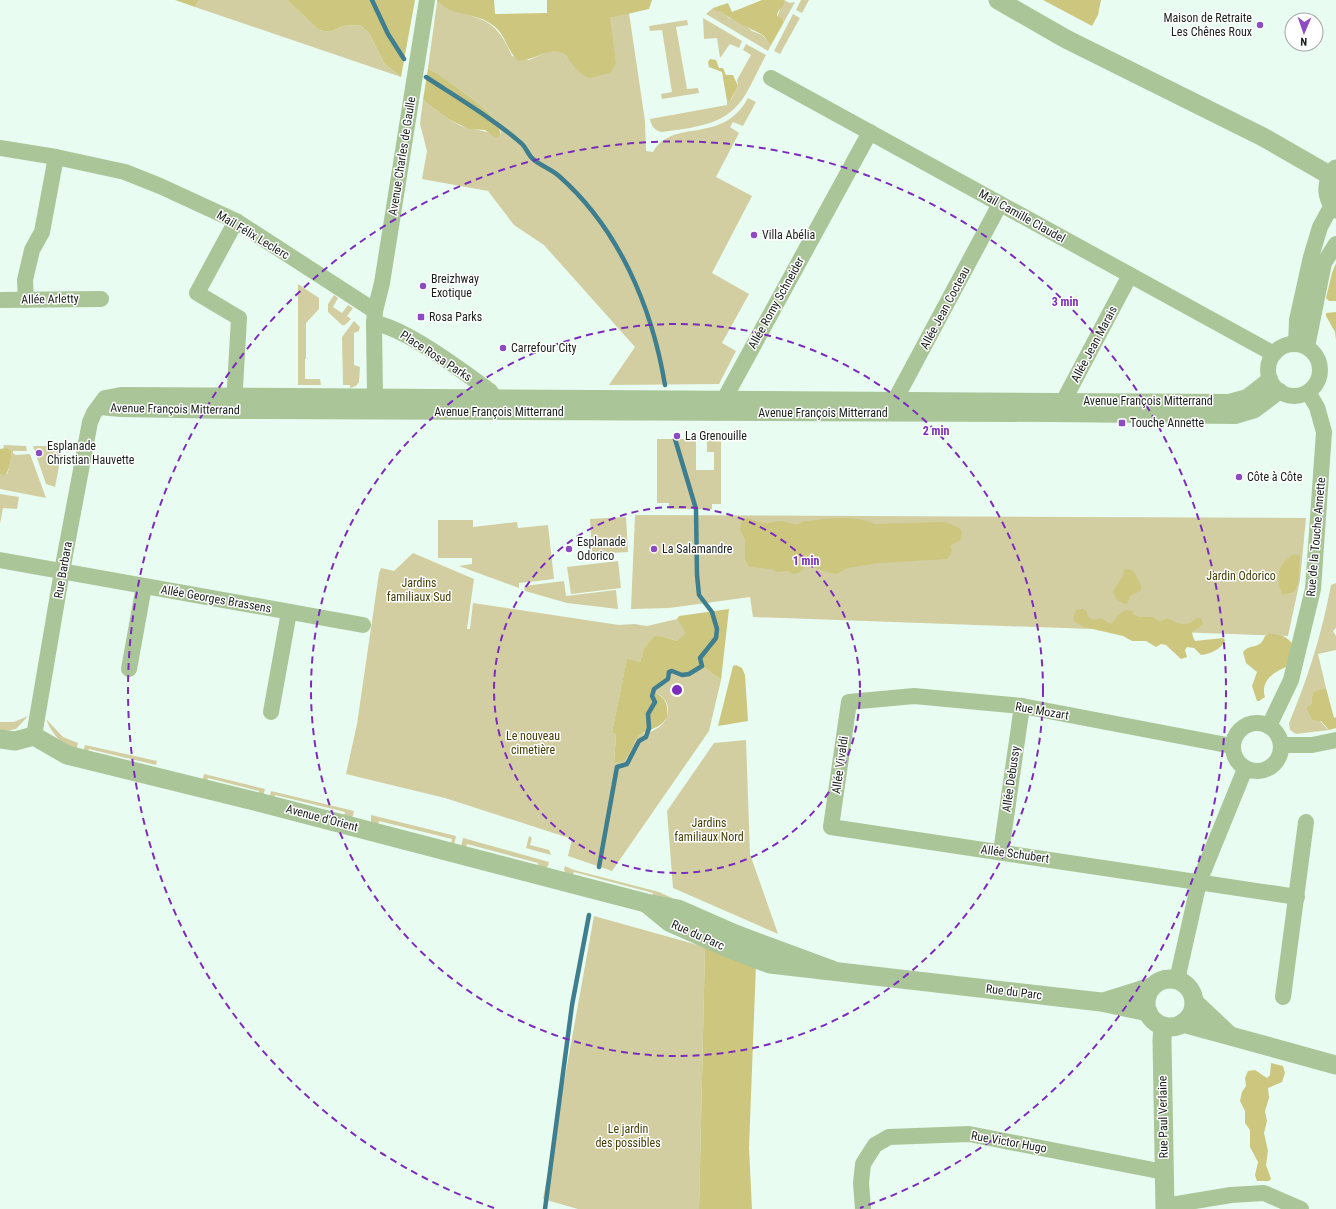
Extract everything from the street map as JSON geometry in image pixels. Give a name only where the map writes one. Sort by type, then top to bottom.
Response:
[{"type":"street","name":"Avenue Charles de Gaulle","points":[[374,317],[382,283],[427,0]]},
{"type":"street","points":[[998,0],[1066,39],[1334,173],[1328,193],[1334,207],[1320,227],[1311,256],[1297,320],[1302,345]]},
{"type":"street","name":"Mail Camille Claudel","points":[[771,78],[1274,354]]},
{"type":"street","name":"Allée Romy Schneider","points":[[727,406],[727,394],[870,132]]},
{"type":"street","name":"Mail Félix Leclerc","points":[[0,148],[56,157],[125,172],[236,221],[374,317]]},
{"type":"street","points":[[26,300],[25,280],[32,250],[42,232],[56,157]]},
{"type":"street","name":"Allée Jean Cocteau","points":[[895,407],[1000,204]]},
{"type":"street","points":[[234,403],[239,318],[197,294],[236,221]]},
{"type":"street","points":[[1302,345],[1324,263],[1336,244]]},
{"type":"street","name":"Allée Jean Marais","points":[[1064,407],[1130,275]]},
{"type":"street","name":"Allée Arletty","points":[[0,300],[101,299]]},
{"type":"street","name":"Place Rosa Parks","points":[[374,317],[414,340],[490,391],[503,412]]},
{"type":"street","points":[[374,317],[379,404]]},
{"type":"street","points":[[1288,344],[1302,345],[1318,358],[1320,373],[1314,387],[1308,392],[1294,395],[1275,385],[1268,371],[1274,354],[1280,348],[1288,344]]},
{"type":"street","name":"Avenue François Mitterrand","points":[[379,404],[494,398],[727,406],[1064,407],[1235,416],[1255,410],[1275,385]]},
{"type":"street","name":"Rue de la Touche Annette","points":[[1269,726],[1291,680],[1313,589],[1324,432],[1317,407],[1308,392]]},
{"type":"street","name":"Avenue François Mitterrand","points":[[100,407],[121,409],[234,403],[379,404],[503,412],[727,406]]},
{"type":"street","name":"Rue Barbara","points":[[34,736],[62,571],[90,422],[94,413],[100,407]]},
{"type":"street","name":"Allée Georges Brassens","points":[[0,560],[363,625]]},
{"type":"street","name":"Allée Georges Brassens","points":[[129,669],[144,586]]},
{"type":"street","name":"Allée Georges Brassens","points":[[271,712],[289,612]]},
{"type":"street","name":"Rue Mozart","points":[[849,702],[914,696],[1022,706],[1232,746]]},
{"type":"street","name":"Allée Vivaldi","points":[[831,827],[849,702]]},
{"type":"street","name":"Allée Debussy","points":[[1001,852],[1022,706]]},
{"type":"street","points":[[1261,723],[1269,726],[1277,734],[1281,745],[1278,759],[1267,769],[1253,771],[1246,769],[1236,759],[1232,746],[1238,731],[1245,726],[1261,723]]},
{"type":"street","points":[[0,739],[14,741],[34,736]]},
{"type":"street","name":"Avenue d'Orient","points":[[34,736],[67,755],[270,805],[646,903]]},
{"type":"street","points":[[1281,745],[1312,745],[1336,740]]},
{"type":"street","points":[[1177,980],[1199,882],[1246,769]]},
{"type":"street","points":[[1283,997],[1306,822]]},
{"type":"street","name":"Allée Schubert","points":[[831,827],[1297,897]]},
{"type":"street","name":"Rue du Parc","points":[[646,903],[678,909],[734,934],[832,970],[1101,1002],[1148,1012]]},
{"type":"street","points":[[1228,1034],[1194,1002],[1189,988],[1177,980],[1163,980],[1151,987],[1146,999],[1148,1012],[1157,1023],[1163,1026],[1170,1027],[1183,1023],[1228,1034],[1336,1065]]},
{"type":"street","name":"Rue du Parc","points":[[1101,1002],[1151,987]]},
{"type":"street","points":[[1183,1023],[1191,1014],[1194,1002]]},
{"type":"street","name":"Rue Paul Verlaine","points":[[1163,1026],[1165,1207]]},
{"type":"street","name":"Rue Victor Hugo","points":[[863,1209],[861,1183],[862,1164],[875,1145],[889,1137],[969,1134],[1164,1172]]},
{"type":"street","points":[[1165,1207],[1232,1195],[1264,1193],[1301,1209]]},
{"type":"green space","points":[[199,0],[287,0],[319,30],[330,32],[343,26],[360,25],[369,33],[384,63],[401,77],[195,7]]},
{"type":"green space","points":[[784,0],[790,3],[795,2],[784,22],[777,17]]},
{"type":"green space","points":[[801,0],[809,0],[802,13],[796,10]]},
{"type":"green space","points":[[437,2],[450,9],[481,19],[489,24],[497,30],[505,41],[512,56],[529,60],[550,51],[560,51],[570,60],[578,71],[610,18],[629,13],[645,121],[646,151],[653,152],[662,142],[673,136],[712,127],[725,122],[737,113],[748,98],[756,102],[743,126],[733,122],[730,127],[739,133],[716,177],[752,196],[712,273],[749,294],[722,343],[736,351],[719,384],[609,385],[635,347],[544,245],[514,225],[488,191],[422,179],[427,151],[420,124],[423,100],[448,119],[461,126],[500,135],[501,132],[487,112],[478,104],[428,68]]},
{"type":"green space","points":[[713,8],[721,10],[729,18],[744,24],[752,31],[762,35],[771,45],[768,51],[706,14]]},
{"type":"green space","points":[[793,14],[800,18],[780,54],[774,51]]},
{"type":"green space","points":[[703,18],[742,41],[739,48],[730,44],[720,58],[717,38],[704,39]]},
{"type":"green space","points":[[687,20],[688,25],[676,27],[687,89],[698,88],[699,93],[662,99],[661,94],[672,92],[662,30],[650,31],[649,26]]},
{"type":"green space","points":[[746,44],[766,55],[746,94],[731,112],[720,119],[690,128],[662,132],[657,131],[654,128],[650,119],[727,105],[727,101],[731,100],[738,86],[737,80],[751,55],[743,50]]},
{"type":"green space","points":[[298,284],[319,298],[319,309],[306,323],[305,379],[320,379],[321,385],[298,385]]},
{"type":"green space","points":[[334,295],[338,298],[333,307],[342,313],[348,305],[353,308],[347,316],[351,319],[345,325],[342,325],[328,312],[328,304]]},
{"type":"green space","points":[[354,321],[360,327],[359,331],[354,333],[354,365],[360,367],[359,382],[356,386],[350,388],[350,385],[343,385],[342,337]]},
{"type":"green space","points":[[657,439],[696,439],[696,470],[714,470],[714,452],[707,452],[707,439],[721,439],[721,504],[712,504],[712,509],[669,509],[669,503],[657,503]]},
{"type":"green space","points":[[4,445],[26,446],[27,451],[13,451],[13,453],[16,455],[30,454],[46,498],[0,489],[0,474],[7,474],[11,457],[11,451],[3,450]]},
{"type":"green space","points":[[33,446],[63,446],[55,487],[46,484]]},
{"type":"green space","points":[[0,494],[19,497],[17,509],[3,508],[0,524]]},
{"type":"green space","name":"Jardin Odorico","points":[[635,515],[1306,518],[1300,580],[1288,636],[753,617],[750,597],[669,608],[631,609]]},
{"type":"green space","points":[[626,517],[628,552],[592,554],[590,519]]},
{"type":"green space","name":"Jardins familiaux Sud","points":[[438,520],[473,520],[473,527],[517,522],[518,528],[548,525],[554,579],[519,583],[519,588],[459,566],[472,564],[472,558],[438,558]]},
{"type":"green space","name":"Le nouveau cimetière","points":[[413,553],[474,579],[467,629],[470,629],[473,603],[619,625],[634,624],[647,626],[677,619],[687,633],[677,641],[664,637],[655,637],[644,648],[640,662],[627,660],[612,732],[616,735],[614,762],[627,758],[632,745],[638,736],[650,732],[663,724],[668,713],[667,704],[659,694],[656,693],[656,689],[662,684],[669,672],[675,671],[683,675],[689,674],[702,666],[721,680],[709,731],[612,871],[568,856],[572,839],[445,798],[346,774],[357,724],[379,573],[381,568],[394,571]]},
{"type":"green space","points":[[618,561],[621,588],[571,594],[567,567]]},
{"type":"green space","points":[[564,581],[566,596],[616,590],[618,609],[567,603],[525,591],[524,586]]},
{"type":"green space","points":[[1336,583],[1336,628],[1333,631],[1336,636],[1336,650],[1318,654],[1326,688],[1313,693],[1312,703],[1307,707],[1309,714],[1319,720],[1329,730],[1296,734],[1290,730],[1289,723],[1314,655],[1331,585]]},
{"type":"green space","points":[[28,716],[16,729],[0,732],[0,722],[14,722]]},
{"type":"green space","points":[[46,719],[63,737],[78,743],[76,751],[58,738]]},
{"type":"green space","name":"Jardins familiaux Nord","points":[[746,740],[750,854],[778,934],[673,888],[667,811],[714,743]]},
{"type":"green space","points":[[85,745],[157,761],[156,765],[89,749],[87,754],[83,753]]},
{"type":"green space","points":[[204,774],[265,789],[263,797],[258,796],[259,791],[208,778],[206,783],[202,782]]},
{"type":"green space","points":[[271,791],[354,811],[353,816],[349,819],[344,817],[345,812],[275,795],[274,800],[269,799]]},
{"type":"green space","points":[[371,815],[456,836],[454,845],[451,844],[452,839],[379,821],[378,826],[371,824]]},
{"type":"green space","points":[[529,836],[532,838],[530,845],[549,850],[551,855],[526,848]]},
{"type":"green space","points":[[463,838],[549,862],[548,866],[543,870],[538,868],[538,863],[467,844],[466,848],[461,847]]},
{"type":"green space","points":[[565,866],[574,870],[659,892],[672,898],[670,903],[652,897],[653,893],[574,872],[572,877],[566,876],[564,869]]},
{"type":"green space","name":"Le jardin des possibles","points":[[594,916],[705,947],[699,1209],[578,1209],[543,1199]]},
{"type":"shaded area","points":[[175,0],[199,0],[195,7]]},
{"type":"shaded area","points":[[287,0],[415,0],[401,77],[384,63],[369,33],[360,25],[343,26],[330,32],[319,30]]},
{"type":"shaded area","points":[[437,0],[494,0],[495,14],[547,13],[547,0],[652,0],[649,9],[610,18],[616,63],[610,73],[589,78],[579,72],[563,53],[559,52],[549,52],[530,59],[519,61],[512,53],[498,30],[489,22],[450,10],[437,2]]},
{"type":"shaded area","points":[[762,0],[784,0],[784,3],[777,16],[782,18],[784,22],[771,45],[761,34],[713,8],[728,3],[732,12]]},
{"type":"shaded area","points":[[1043,0],[1101,0],[1098,15],[1092,26]]},
{"type":"shaded area","points":[[710,59],[716,60],[719,68],[723,68],[726,75],[733,75],[738,86],[730,101],[727,101],[722,72],[709,67],[708,62]]},
{"type":"shaded area","points":[[428,68],[483,108],[493,118],[499,127],[500,135],[496,138],[485,130],[469,129],[448,119],[423,100]]},
{"type":"shaded area","points":[[1336,263],[1336,301],[1329,301],[1326,298]]},
{"type":"shaded area","points":[[1336,312],[1336,340],[1335,332],[1326,316],[1326,313]]},
{"type":"shaded area","points":[[7,448],[11,451],[11,457],[9,468],[5,475],[0,474],[0,449]]},
{"type":"shaded area","points":[[747,518],[763,523],[784,521],[791,524],[832,518],[858,519],[875,524],[945,522],[959,528],[962,531],[960,540],[950,546],[952,552],[947,559],[880,563],[847,568],[837,574],[807,565],[799,573],[794,574],[787,571],[777,572],[771,569],[750,567],[747,564],[745,559],[745,539],[740,529],[742,520]]},
{"type":"shaded area","points":[[1294,554],[1300,556],[1298,584],[1294,592],[1282,595],[1278,577],[1279,572],[1288,558]]},
{"type":"shaded area","points":[[1129,569],[1134,572],[1142,587],[1140,591],[1130,596],[1127,604],[1118,600],[1113,591],[1123,576],[1124,570]]},
{"type":"shaded area","points":[[729,609],[721,680],[702,666],[689,674],[682,675],[675,671],[669,672],[668,679],[656,689],[656,693],[665,700],[667,717],[656,728],[640,735],[637,738],[627,758],[620,762],[614,762],[616,735],[612,732],[627,659],[640,662],[644,648],[655,636],[677,641],[686,633],[677,619],[679,616]]},
{"type":"shaded area","points":[[1076,610],[1086,610],[1088,617],[1094,620],[1101,618],[1111,624],[1118,615],[1126,610],[1133,611],[1133,614],[1139,617],[1153,617],[1160,622],[1167,618],[1177,623],[1186,624],[1197,618],[1201,618],[1203,624],[1192,632],[1195,641],[1223,638],[1225,640],[1221,646],[1212,652],[1201,655],[1194,648],[1187,647],[1185,650],[1187,657],[1181,659],[1166,645],[1161,644],[1156,647],[1146,641],[1132,641],[1123,636],[1084,627],[1075,622],[1073,617]]},
{"type":"shaded area","points":[[1269,634],[1283,636],[1289,639],[1293,645],[1286,667],[1269,678],[1264,687],[1265,697],[1257,701],[1252,686],[1257,672],[1246,663],[1243,652],[1249,647],[1258,645],[1263,641],[1265,636]]},
{"type":"shaded area","points":[[736,665],[742,668],[745,675],[748,721],[718,726],[733,666]]},
{"type":"shaded area","points":[[1326,688],[1334,718],[1336,717],[1336,728],[1329,730],[1321,721],[1313,720],[1307,711],[1307,707],[1312,703],[1313,693]]},
{"type":"shaded area","points":[[705,947],[756,964],[749,1148],[752,1209],[699,1209]]},
{"type":"shaded area","points":[[1271,1063],[1283,1066],[1285,1073],[1282,1082],[1268,1088],[1269,1098],[1265,1111],[1267,1121],[1264,1133],[1268,1151],[1266,1165],[1271,1179],[1269,1181],[1257,1181],[1255,1175],[1258,1162],[1250,1147],[1250,1130],[1245,1123],[1245,1111],[1240,1101],[1242,1092],[1246,1086],[1245,1078],[1248,1071],[1255,1070],[1267,1078],[1270,1075]]},
{"type":"waterway","points":[[372,0],[388,34],[404,59]]},
{"type":"waterway","points":[[426,77],[487,117],[521,143],[533,159],[559,176],[580,197],[599,220],[630,271],[642,299],[659,356],[665,385]]},
{"type":"waterway","points":[[599,867],[617,767],[627,764],[639,741],[646,737],[649,728],[648,714],[655,702],[652,696],[654,689],[668,679],[669,672],[672,671],[682,675],[689,674],[702,666],[700,658],[716,638],[717,629],[712,612],[699,595],[697,575],[696,509],[675,439]]},
{"type":"waterway","points":[[545,1209],[572,1005],[589,915]]},
{"type":"place","name":"Maison de Retraite Les Chênes Roux","points":[[1260,25]]},
{"type":"place","name":"Villa Abélia","points":[[754,235]]},
{"type":"place","name":"Breizhway Exotique","points":[[423,286]]},
{"type":"place","name":"Rosa Parks","points":[[421,317]]},
{"type":"place","name":"Carrefour City","points":[[503,348]]},
{"type":"place","name":"Touche Annette","points":[[1122,423]]},
{"type":"place","name":"La Grenouille","points":[[677,436]]},
{"type":"place","name":"Esplanade Christian Hauvette","points":[[39,453]]},
{"type":"place","name":"Côte à Côte","points":[[1239,477]]},
{"type":"place","name":"Esplanade Odorico","points":[[569,549]]},
{"type":"place","name":"La Salamandre","points":[[654,549]]}]
